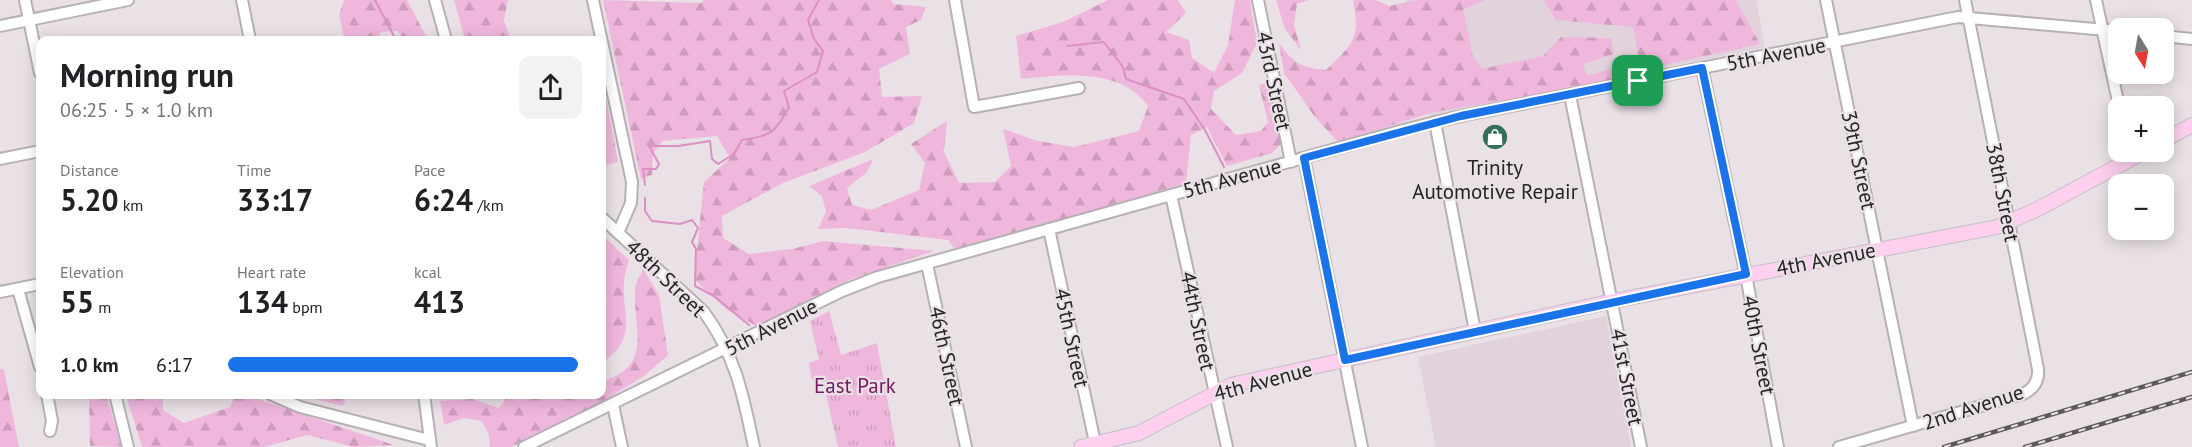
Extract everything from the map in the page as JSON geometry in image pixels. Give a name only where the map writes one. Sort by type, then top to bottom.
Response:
[{"type":"main road","points":[[2174,135],[2192,125]]},
{"type":"main road","name":"4th Avenue","points":[[1090,446],[1139,433],[1231,385],[1613,301],[1997,227],[2036,210],[2119,162]]},
{"type":"street","points":[[25,0],[36,54]]},
{"type":"street","points":[[0,26],[128,0]]},
{"type":"street","points":[[242,0],[249,36]]},
{"type":"street","points":[[435,0],[445,36]]},
{"type":"street","name":"48th Street","points":[[593,0],[601,36]]},
{"type":"street","points":[[955,0],[974,107],[1079,88]]},
{"type":"street","name":"43rd Street","points":[[1258,0],[1291,162]]},
{"type":"street","name":"39th Street","points":[[1826,0],[1913,426]]},
{"type":"street","name":"38th Street","points":[[1965,0],[2038,369],[2036,384]]},
{"type":"street","points":[[2096,0],[2117,96]]},
{"type":"street","name":"5th Avenue","points":[[524,447],[860,284],[1435,122],[1968,17],[2108,30]]},
{"type":"street","points":[[2174,37],[2192,39]]},
{"type":"street","name":"48th Street","points":[[606,61],[632,182],[631,203],[618,233],[704,312],[728,349],[742,387],[754,447]]},
{"type":"street","name":"40th Street","points":[[1702,68],[1746,274],[1778,447]]},
{"type":"street","name":"41st Street","points":[[1570,95],[1641,447]]},
{"type":"street","points":[[1435,122],[1475,331]]},
{"type":"street","points":[[0,159],[36,152]]},
{"type":"street","name":"43rd Street","points":[[1304,158],[1362,447]]},
{"type":"street","name":"44th Street","points":[[1172,195],[1227,447]]},
{"type":"street","points":[[606,222],[618,233]]},
{"type":"street","name":"45th Street","points":[[1049,229],[1090,446]]},
{"type":"street","name":"46th Street","points":[[927,264],[966,447]]},
{"type":"street","points":[[0,292],[36,285]]},
{"type":"street","points":[[18,289],[36,353]]},
{"type":"street","name":"2nd Avenue","points":[[1839,447],[2023,394],[2036,384]]},
{"type":"street","points":[[48,399],[52,421],[50,431]]},
{"type":"street","points":[[116,399],[128,447]]},
{"type":"street","points":[[282,399],[300,407],[430,444],[425,399]]},
{"type":"street","points":[[613,405],[622,447]]},
{"type":"shaded area","points":[[1406,0],[1756,0],[1765,47],[1430,117]]},
{"type":"shaded area","points":[[1606,316],[1631,447],[1436,447],[1418,357]]},
{"type":"green space","points":[[344,0],[407,0],[426,36],[401,36],[398,31],[381,32],[379,36],[344,36],[339,15]]},
{"type":"green space","points":[[454,0],[508,0],[504,20],[510,36],[464,36]]},
{"type":"green space","points":[[603,0],[701,3],[704,0],[891,0],[893,4],[926,7],[921,20],[906,27],[910,54],[879,69],[882,97],[922,96],[914,123],[865,152],[783,183],[722,216],[723,238],[749,254],[792,249],[823,241],[934,251],[849,280],[758,327],[726,309],[694,279],[704,182],[730,158],[717,136],[662,141],[653,154],[652,175],[641,179]]},
{"type":"green space","points":[[1108,0],[1178,0],[1186,13],[1166,32],[1189,40],[1192,58],[1214,73],[1228,45],[1235,0],[1250,0],[1257,43],[1242,73],[1214,91],[1211,109],[1236,135],[1261,131],[1268,122],[1259,85],[1267,83],[1282,143],[1272,153],[1227,166],[1207,127],[1191,135],[1186,183],[956,251],[948,240],[847,228],[818,229],[826,212],[822,196],[809,186],[873,159],[867,172],[847,188],[852,205],[871,210],[919,190],[925,163],[911,144],[947,121],[944,152],[959,183],[995,182],[1011,166],[1003,129],[1038,141],[1074,147],[1139,131],[1148,106],[1136,93],[1123,85],[1090,76],[1021,79],[1016,36],[1063,22]]},
{"type":"green space","points":[[1276,0],[1309,0],[1297,4],[1294,25],[1301,50],[1285,29]]},
{"type":"green space","points":[[1353,0],[1376,0],[1389,6],[1417,0],[1486,0],[1463,9],[1473,57],[1482,69],[1543,56],[1561,37],[1611,38],[1614,54],[1583,64],[1587,76],[1622,66],[1627,80],[1434,112],[1338,142],[1315,117],[1284,73],[1279,43],[1294,60],[1304,66],[1326,70],[1353,40],[1356,23]]},
{"type":"green space","points":[[1544,0],[1736,0],[1760,44],[1641,70],[1633,27],[1556,20]]},
{"type":"green space","points":[[606,98],[618,162],[606,165]]},
{"type":"green space","points":[[606,239],[629,260],[624,280],[625,334],[622,342],[606,360]]},
{"type":"green space","points":[[643,269],[659,295],[668,355],[644,376],[590,409],[511,447],[490,447],[489,435],[482,421],[464,418],[444,425],[440,401],[472,399],[499,408],[505,399],[606,399],[606,379],[629,366],[635,356],[637,332],[635,288]]},
{"type":"green space","name":"East Park","points":[[829,311],[841,355],[877,343],[896,447],[838,447],[822,377],[812,380],[809,363],[819,359],[810,321]]},
{"type":"green space","points":[[0,369],[4,370],[19,447],[0,447]]},
{"type":"green space","points":[[89,399],[107,399],[122,447],[90,446]]},
{"type":"green space","points":[[127,399],[163,399],[163,410],[184,423],[230,407],[233,399],[258,399],[394,445],[354,447],[307,435],[264,447],[142,447]]},
{"type":"green space","points":[[314,399],[346,399],[343,406]]},
{"type":"waterway","points":[[375,0],[394,36]]},
{"type":"waterway","points":[[645,185],[643,169],[656,169],[659,164],[649,146],[678,146],[710,141],[712,159],[718,164],[734,154],[742,140],[766,135],[776,128],[789,107],[784,91],[817,72],[823,51],[814,39],[808,20],[819,0]]},
{"type":"waterway","points":[[1067,46],[1104,42],[1123,67],[1126,79],[1184,99],[1205,130],[1224,167]]},
{"type":"waterway","points":[[645,198],[645,211],[652,221],[680,224],[692,220],[698,228],[692,242],[696,249],[695,286],[714,296],[749,325]]},
{"type":"railway","points":[[1944,447],[2192,372]]},
{"type":"railway","points":[[2025,447],[2192,397]]},
{"type":"place","name":"Trinity Automotive Repair","points":[[1495,137]]},
{"type":"route","points":[[1702,68],[1746,274],[1345,360],[1304,158],[1461,116],[1638,81],[1702,68]]}]
